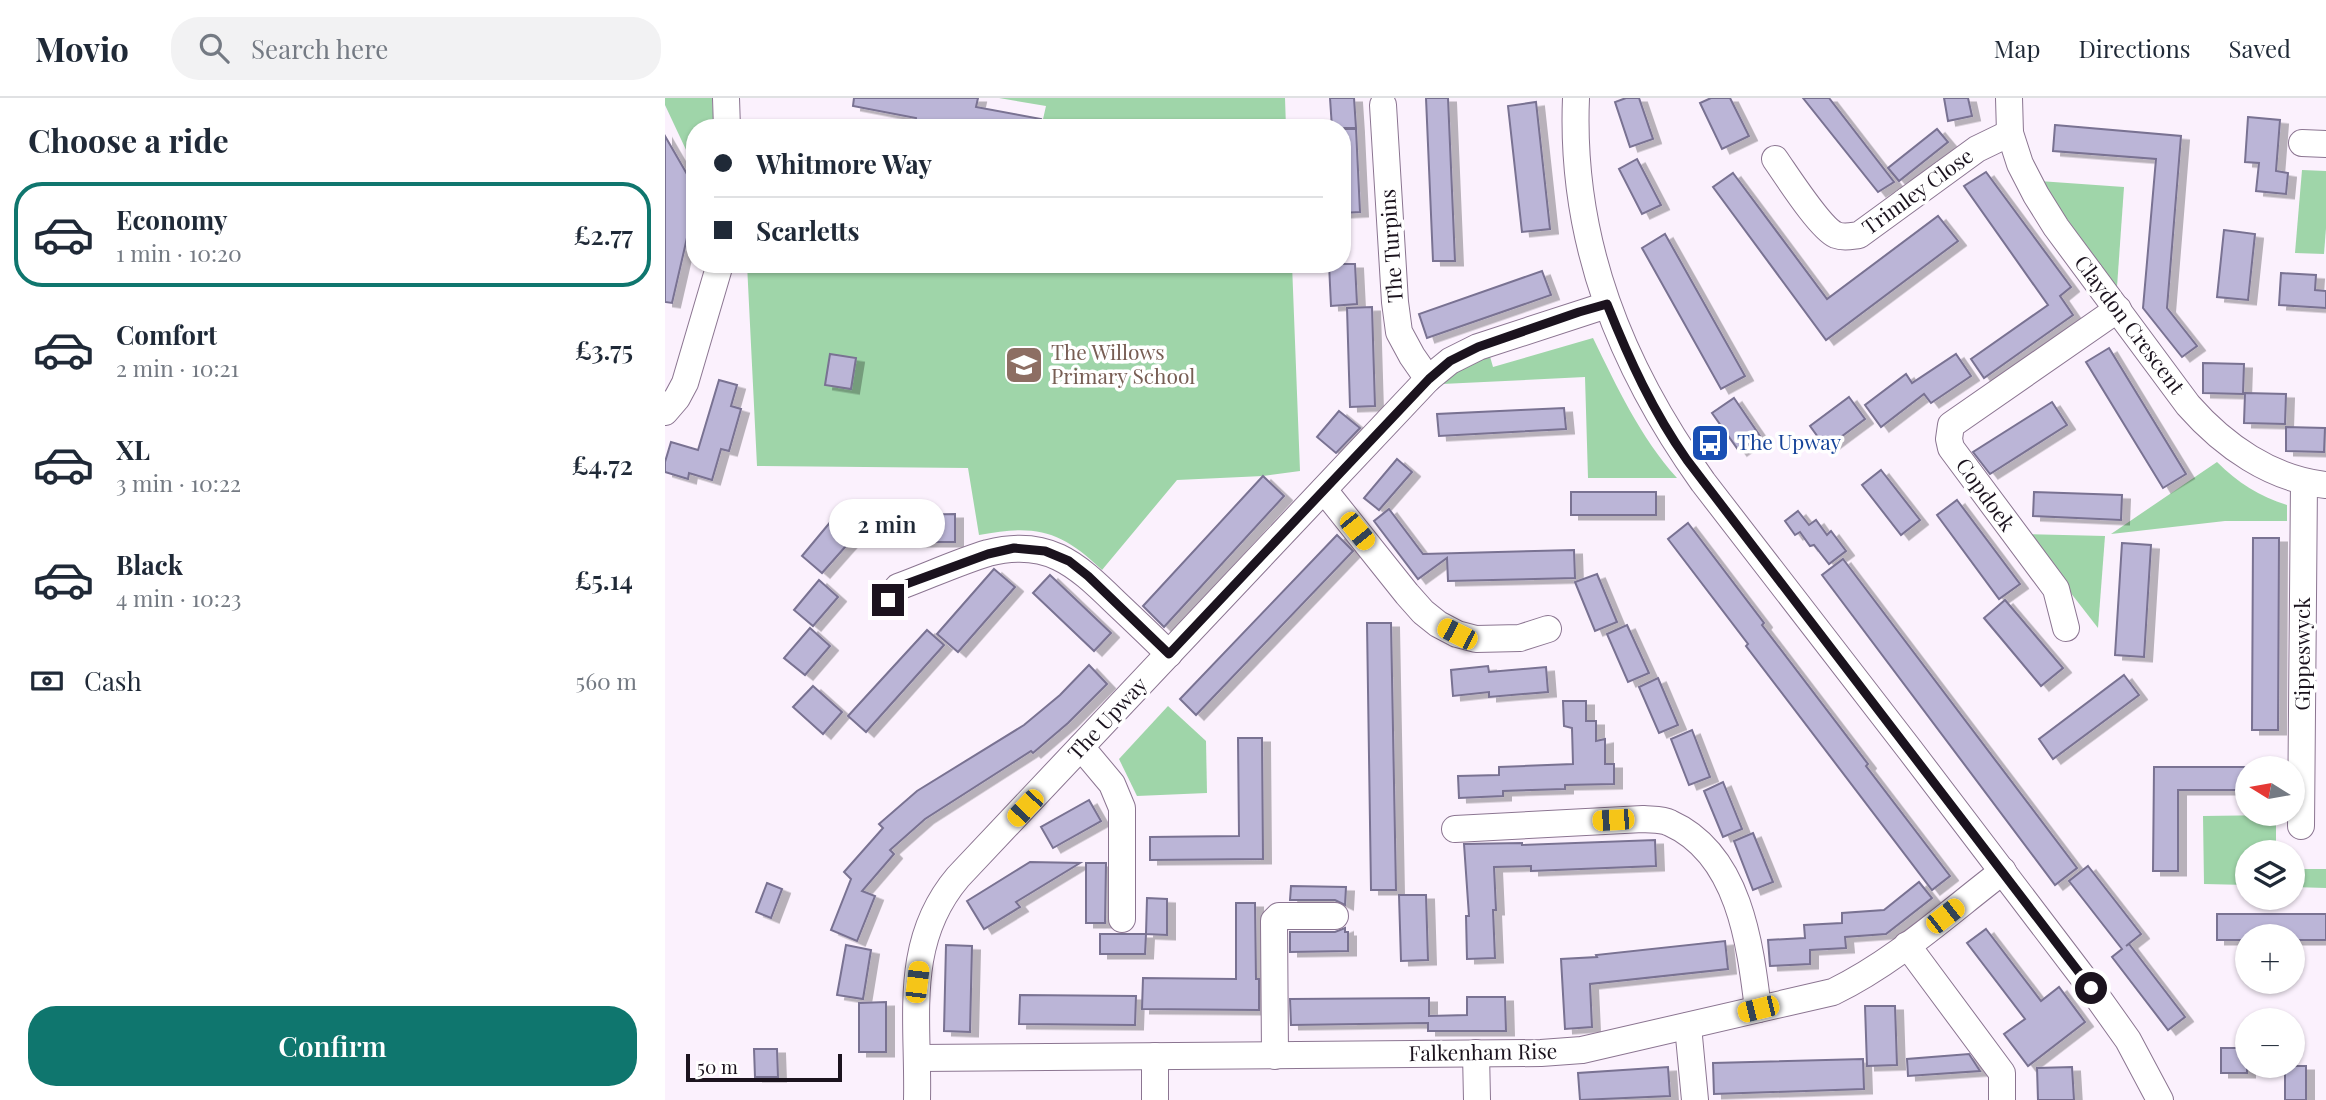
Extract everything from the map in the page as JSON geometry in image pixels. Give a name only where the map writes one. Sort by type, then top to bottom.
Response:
[{"type":"street","points":[[726,98],[727,119]]},
{"type":"street","points":[[1576,98],[1575,126],[1581,200],[1587,235],[1607,304],[1635,370],[1671,438],[2003,871],[2128,1040],[2160,1100]]},
{"type":"street","name":"Claydon Crescent","points":[[2009,98],[2010,133],[2020,164],[2036,195],[2056,227],[2201,420],[2233,448],[2274,471],[2315,484]]},
{"type":"street","name":"The Turpins","points":[[1383,105],[1399,332],[1429,379]]},
{"type":"street","name":"Trimley Close","points":[[1775,159],[1824,225],[1835,234],[1848,237],[1859,235],[1977,149],[2010,133]]},
{"type":"street","points":[[665,412],[685,383],[717,273]]},
{"type":"street","name":"The Upway","points":[[917,1100],[917,982],[920,951],[933,912],[943,894],[1429,379],[1450,361],[1478,347],[1607,304]]},
{"type":"street","points":[[1926,445],[2118,309]]},
{"type":"street","name":"Copdoek","points":[[1951,425],[1951,448],[2056,589],[2066,628]]},
{"type":"street","name":"Gippeswyck","points":[[2304,756],[2315,484]]},
{"type":"street","points":[[1324,490],[1407,594],[1438,624],[1457,634],[1476,639],[1520,638],[1548,629]]},
{"type":"street","points":[[888,600],[898,587],[988,554],[1014,548],[1045,551],[1069,561],[1088,576],[1169,654]]},
{"type":"street","points":[[1081,747],[1112,784],[1122,808],[1122,919]]},
{"type":"street","points":[[1455,829],[1643,818],[1668,821],[1692,837],[1713,858],[1732,890],[1744,921],[1752,954],[1758,1009]]},
{"type":"street","name":"Falkenham Rise","points":[[918,1059],[1541,1053],[1581,1050],[1832,992],[1857,980],[1907,945],[2003,871]]},
{"type":"street","points":[[1275,1056],[1275,921],[1279,916],[1335,916]]},
{"type":"street","points":[[1907,945],[2002,1073],[2002,1100]]},
{"type":"street","points":[[1688,1026],[1695,1100]]},
{"type":"street","points":[[1476,1053],[1477,1100]]},
{"type":"street","points":[[1154,1100],[1155,1056]]},
{"type":"green space","points":[[665,98],[712,98],[713,119],[686,119],[686,150],[665,105]]},
{"type":"green space","points":[[999,98],[1285,98],[1286,119],[1043,119],[1046,106]]},
{"type":"green space","points":[[2302,170],[2326,171],[2324,254],[2295,253]]},
{"type":"green space","points":[[2039,181],[2124,187],[2117,287]]},
{"type":"green space","name":"The Willows Primary School","points":[[747,273],[1292,273],[1300,471],[1263,476],[1177,480],[1102,570],[1073,546],[1046,533],[1016,530],[979,535],[968,468],[757,466]]},
{"type":"green space","points":[[1593,338],[1640,429],[1677,478],[1588,478],[1585,377],[1442,384],[1461,368],[1489,353],[1493,367]]},
{"type":"green space","points":[[2217,462],[2249,488],[2287,505],[2287,521],[2225,521],[2111,534]]},
{"type":"green space","points":[[2025,534],[2105,536],[2098,628]]},
{"type":"green space","points":[[1168,706],[1206,741],[1207,793],[1137,796],[1119,759]]},
{"type":"green space","points":[[2203,816],[2235,816],[2235,826],[2276,826],[2276,840],[2235,840],[2235,885],[2204,884]]},
{"type":"green space","points":[[2305,869],[2326,869],[2326,888],[2305,887]]},
{"type":"building","points":[[854,98],[978,98],[976,107],[1041,119],[916,119],[853,106]]},
{"type":"building","points":[[1330,98],[1354,98],[1356,128],[1351,128],[1351,119],[1331,119]]},
{"type":"building","points":[[1426,98],[1448,98],[1455,261],[1433,261]]},
{"type":"building","points":[[1626,98],[1639,98],[1653,139],[1630,147],[1615,102]]},
{"type":"building","points":[[1711,98],[1730,98],[1749,136],[1722,149],[1700,103]]},
{"type":"building","points":[[1803,98],[1829,98],[1894,182],[1878,192]]},
{"type":"building","points":[[1944,98],[1968,98],[1972,116],[1948,121]]},
{"type":"building","points":[[1536,102],[1550,229],[1522,232],[1508,106]]},
{"type":"building","points":[[2248,117],[2280,120],[2276,171],[2288,173],[2286,194],[2256,191],[2259,163],[2245,162]]},
{"type":"building","points":[[2055,125],[2181,136],[2167,308],[2197,346],[2182,357],[2143,308],[2156,159],[2053,151]]},
{"type":"building","points":[[1351,129],[1356,129],[1360,212],[1351,212]]},
{"type":"building","points":[[1937,129],[1948,142],[1899,181],[1888,168]]},
{"type":"building","points":[[665,136],[686,172],[686,242],[672,303],[665,302]]},
{"type":"building","points":[[1637,159],[1661,205],[1642,214],[1619,169]]},
{"type":"building","points":[[1986,172],[2071,287],[2060,296],[2073,315],[1984,378],[1971,359],[2048,305],[1964,186]]},
{"type":"building","points":[[1733,173],[1827,299],[1938,216],[1958,241],[1826,340],[1713,187]]},
{"type":"building","points":[[2224,230],[2255,234],[2248,300],[2217,297]]},
{"type":"building","points":[[1665,234],[1745,376],[1721,389],[1642,248]]},
{"type":"building","points":[[1351,264],[1355,264],[1357,304],[1331,306],[1329,273],[1351,273]]},
{"type":"building","points":[[1542,271],[1551,295],[1427,338],[1419,314]]},
{"type":"building","points":[[2281,273],[2316,275],[2315,290],[2326,291],[2326,308],[2279,305]]},
{"type":"building","points":[[1372,307],[1375,406],[1350,407],[1347,308]]},
{"type":"building","points":[[2109,348],[2186,474],[2163,488],[2086,362]]},
{"type":"building","points":[[830,354],[856,358],[851,389],[825,385]]},
{"type":"building","points":[[1956,354],[1971,376],[1931,403],[1924,394],[1881,427],[1865,405],[1906,374],[1912,383]]},
{"type":"building","points":[[2203,363],[2244,364],[2243,394],[2203,393]]},
{"type":"building","points":[[719,380],[737,385],[731,406],[741,409],[729,451],[721,449],[712,480],[689,473],[688,479],[665,472],[671,442],[698,450]]},
{"type":"building","points":[[2245,393],[2286,394],[2285,424],[2244,423]]},
{"type":"building","points":[[1849,397],[1865,419],[1826,448],[1810,426]]},
{"type":"building","points":[[1734,398],[1760,436],[1739,451],[1712,413]]},
{"type":"building","points":[[2052,402],[2067,425],[1990,474],[1973,452]]},
{"type":"building","points":[[1564,408],[1566,429],[1439,436],[1437,414]]},
{"type":"building","points":[[1339,411],[1360,428],[1336,453],[1317,437]]},
{"type":"building","points":[[2286,427],[2325,428],[2324,452],[2286,451]]},
{"type":"building","points":[[1397,459],[1412,472],[1379,510],[1364,498]]},
{"type":"building","points":[[1881,470],[1920,520],[1901,535],[1862,485]]},
{"type":"building","points":[[1263,476],[1284,496],[1164,627],[1143,606]]},
{"type":"building","points":[[1571,492],[1656,492],[1656,515],[1571,515]]},
{"type":"building","points":[[2034,492],[2122,495],[2121,520],[2033,516]]},
{"type":"building","points":[[1957,500],[2020,584],[1999,599],[1937,515]]},
{"type":"building","points":[[1389,509],[1423,554],[1574,550],[1575,578],[1448,581],[1447,558],[1418,579],[1374,521]]},
{"type":"building","points":[[1798,511],[1809,525],[1816,520],[1827,535],[1831,531],[1846,551],[1829,564],[1814,545],[1810,546],[1800,532],[1795,535],[1785,521]]},
{"type":"building","points":[[955,514],[955,542],[907,542],[907,538],[854,540],[853,515]]},
{"type":"building","points":[[832,520],[853,538],[822,573],[802,556]]},
{"type":"building","points":[[1688,523],[1950,876],[1932,890],[1668,539]]},
{"type":"building","points":[[1337,535],[1353,551],[1196,715],[1180,699]]},
{"type":"building","points":[[2253,538],[2279,538],[2278,730],[2252,730]]},
{"type":"building","points":[[2122,543],[2151,545],[2144,657],[2115,655]]},
{"type":"building","points":[[1843,559],[2077,868],[2055,885],[1822,575]]},
{"type":"building","points":[[994,569],[1015,587],[958,652],[937,634]]},
{"type":"building","points":[[1597,574],[1617,622],[1595,631],[1575,582]]},
{"type":"building","points":[[1050,575],[1111,633],[1094,651],[1033,593]]},
{"type":"building","points":[[819,580],[838,597],[813,626],[794,610]]},
{"type":"building","points":[[2005,600],[2063,668],[2041,686],[1984,618]]},
{"type":"building","points":[[1367,623],[1391,623],[1396,890],[1371,890]]},
{"type":"building","points":[[1627,625],[1649,673],[1628,682],[1607,634]]},
{"type":"building","points":[[810,628],[830,646],[805,675],[784,658]]},
{"type":"building","points":[[927,630],[944,645],[866,732],[848,716]]},
{"type":"building","points":[[1089,665],[1107,684],[1068,723],[1033,753],[1031,751],[925,819],[890,850],[894,854],[862,891],[875,896],[857,941],[831,930],[851,879],[844,872],[883,828],[879,824],[917,791],[1024,725],[1060,695]]},
{"type":"building","points":[[1488,666],[1489,672],[1546,667],[1548,692],[1489,697],[1489,692],[1453,696],[1451,670]]},
{"type":"building","points":[[2124,675],[2139,695],[2053,759],[2039,739]]},
{"type":"building","points":[[1658,678],[1678,725],[1659,733],[1639,687]]},
{"type":"building","points":[[813,686],[842,712],[823,734],[793,707]]},
{"type":"building","points":[[1563,701],[1586,701],[1586,721],[1596,721],[1596,741],[1605,739],[1605,764],[1614,764],[1614,784],[1565,785],[1565,789],[1503,791],[1503,796],[1459,798],[1458,776],[1499,775],[1499,767],[1573,764],[1572,728],[1564,726]]},
{"type":"building","points":[[1692,730],[1710,777],[1689,785],[1671,739]]},
{"type":"building","points":[[1238,738],[1262,738],[1263,859],[1150,860],[1150,837],[1239,836]]},
{"type":"building","points":[[2154,767],[2235,767],[2235,790],[2178,790],[2178,871],[2153,871]]},
{"type":"building","points":[[1723,782],[1742,829],[1723,837],[1704,791]]},
{"type":"building","points":[[1089,800],[1101,821],[1053,848],[1041,827]]},
{"type":"building","points":[[1753,833],[1773,882],[1753,890],[1734,841]]},
{"type":"building","points":[[1655,840],[1656,866],[1531,871],[1531,866],[1494,867],[1495,958],[1467,959],[1466,916],[1469,916],[1464,844],[1522,845]]},
{"type":"building","points":[[1030,862],[1080,863],[1016,902],[1020,907],[984,929],[967,901]]},
{"type":"building","points":[[1086,863],[1106,863],[1105,923],[1086,923]]},
{"type":"building","points":[[2088,866],[2141,934],[2126,946],[2129,944],[2185,1017],[2168,1030],[2112,957],[2122,949],[2069,881]]},
{"type":"building","points":[[1919,882],[1932,898],[1886,934],[1845,937],[1846,948],[1810,950],[1810,964],[1770,966],[1768,940],[1805,938],[1804,925],[1842,923],[1842,913],[1884,910]]},
{"type":"building","points":[[767,883],[782,889],[771,918],[756,912]]},
{"type":"building","points":[[1291,886],[1346,887],[1345,905],[1335,900],[1290,900]]},
{"type":"building","points":[[1399,895],[1426,895],[1428,960],[1401,961]]},
{"type":"building","points":[[1147,898],[1167,899],[1167,935],[1146,934]]},
{"type":"building","points":[[1236,903],[1255,903],[1259,1010],[1142,1009],[1143,978],[1236,979]]},
{"type":"building","points":[[2217,914],[2326,914],[2326,940],[2305,940],[2305,924],[2235,924],[2235,940],[2217,940]]},
{"type":"building","points":[[1345,928],[1345,932],[1348,932],[1348,951],[1290,952],[1290,932],[1335,932]]},
{"type":"building","points":[[1986,929],[2041,1001],[2059,987],[2085,1022],[2028,1066],[2004,1034],[2025,1019],[1967,943]]},
{"type":"building","points":[[1100,934],[1146,934],[1145,954],[1100,954]]},
{"type":"building","points":[[1725,941],[1728,969],[1590,984],[1592,1027],[1565,1029],[1561,959]]},
{"type":"building","points":[[846,945],[871,950],[863,999],[837,995]]},
{"type":"building","points":[[946,945],[972,946],[970,1032],[944,1031]]},
{"type":"building","points":[[1020,995],[1136,996],[1135,1025],[1019,1024]]},
{"type":"building","points":[[1467,997],[1505,997],[1506,1031],[1428,1031],[1428,1023],[1291,1025],[1290,999],[1429,998],[1429,1016],[1467,1015]]},
{"type":"building","points":[[886,1002],[886,1052],[859,1052],[859,1003]]},
{"type":"building","points":[[1865,1006],[1895,1006],[1897,1065],[1867,1066]]},
{"type":"building","points":[[2221,1048],[2235,1048],[2235,1073],[2221,1073]]},
{"type":"building","points":[[754,1049],[777,1049],[778,1077],[755,1077]]},
{"type":"building","points":[[1969,1054],[1980,1071],[1908,1076],[1907,1059]]},
{"type":"building","points":[[1863,1059],[1864,1089],[1714,1094],[1713,1063]]},
{"type":"building","points":[[2306,1066],[2306,1100],[2285,1100],[2285,1078],[2305,1078]]},
{"type":"building","points":[[1668,1067],[1670,1096],[1580,1100],[1578,1073]]},
{"type":"building","points":[[2072,1067],[2074,1100],[2038,1100],[2037,1068]]},
{"type":"place","name":"The Willows Primary School","points":[[1024,365]]},
{"type":"place","name":"The Upway","points":[[1710,443]]},
{"type":"route","points":[[888,600],[898,587],[988,554],[1014,548],[1045,551],[1069,561],[1088,576],[1169,654],[1429,379],[1450,361],[1478,347],[1607,304],[1635,370],[1671,438],[2091,988]]}]
